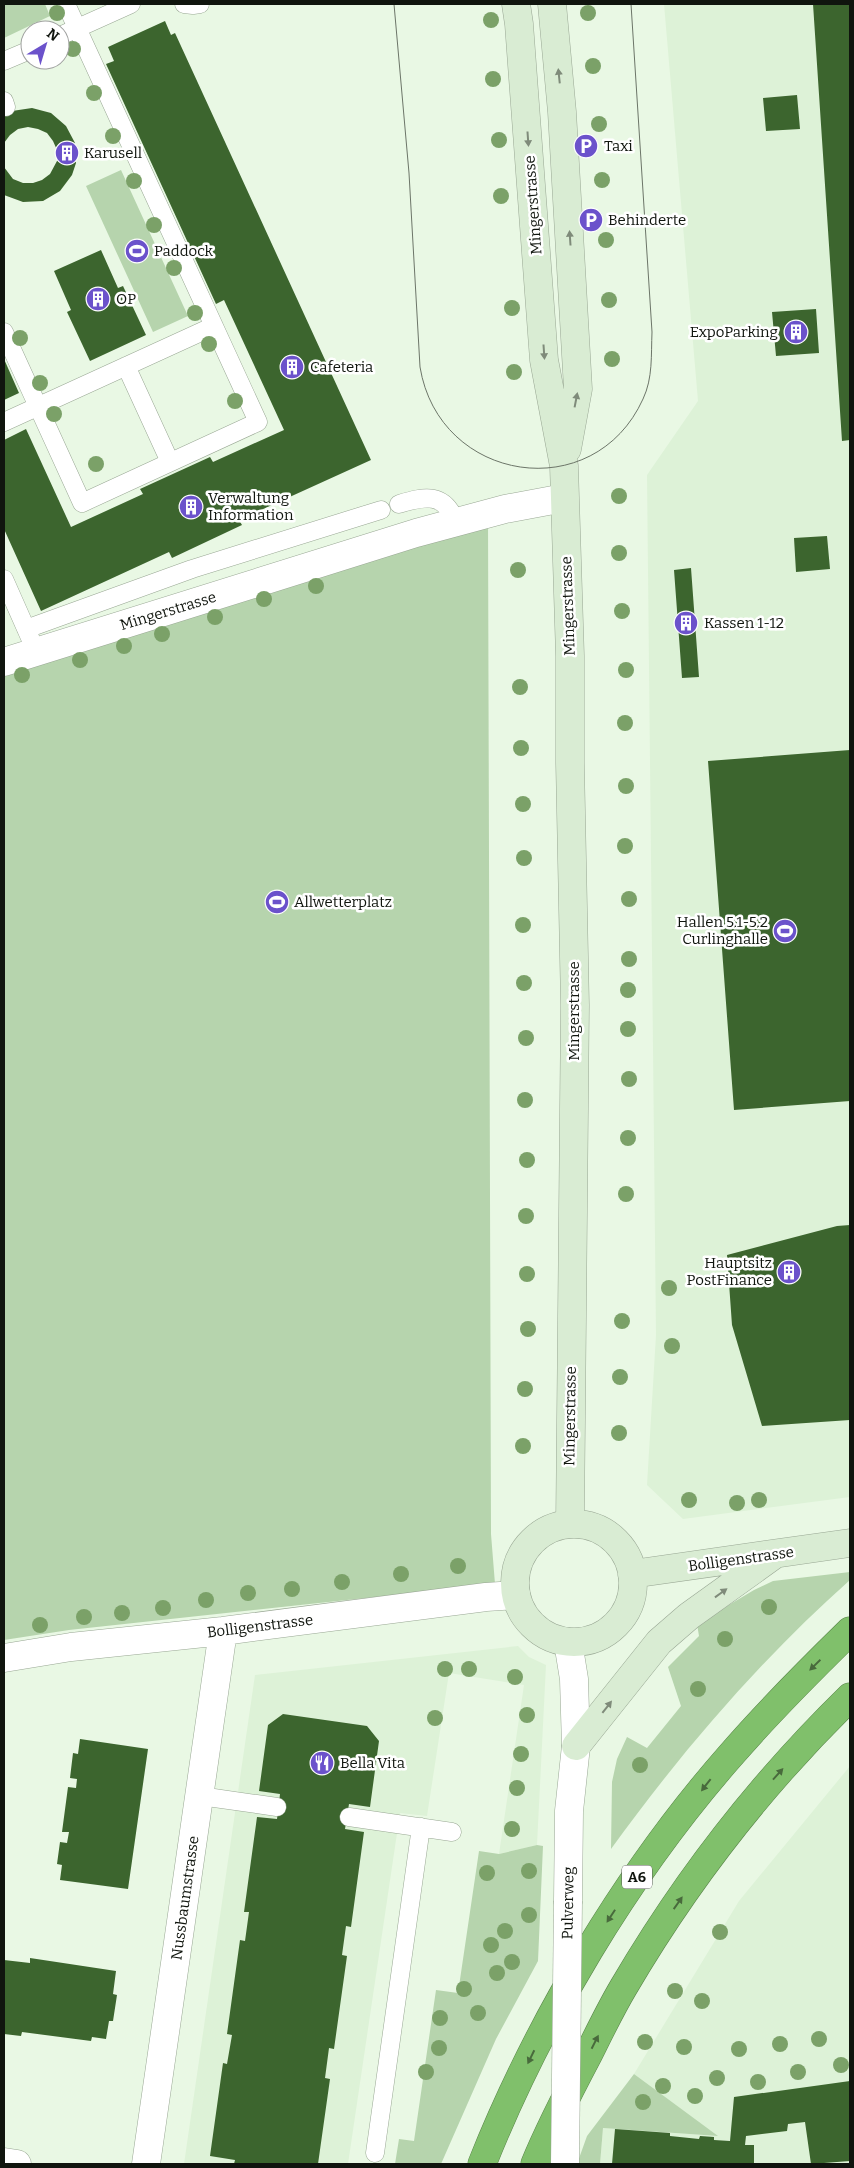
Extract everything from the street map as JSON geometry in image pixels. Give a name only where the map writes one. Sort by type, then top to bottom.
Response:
[{"type":"highway","name":"A6","points":[[482,2164],[532,2053],[583,1961],[623,1898],[675,1824],[729,1756],[790,1690],[850,1630]]},
{"type":"highway","points":[[535,2164],[572,2086],[622,1989],[662,1925],[714,1853],[768,1785],[825,1722],[850,1698]]},
{"type":"main road","name":"Mingerstrasse","points":[[516,4],[530,160],[544,360],[564,466]]},
{"type":"main road","name":"Mingerstrasse","points":[[552,4],[562,112],[578,389],[564,466],[570,656],[570,762],[575,1005],[570,1524]]},
{"type":"main road","points":[[570,1524],[595,1528],[614,1540],[628,1559],[632,1574],[631,1600],[618,1623],[596,1638],[584,1641],[568,1642],[548,1636],[524,1615],[516,1595],[517,1569],[529,1545],[550,1530],[570,1524]]},
{"type":"main road","name":"Bolligenstrasse","points":[[632,1574],[850,1543]]},
{"type":"main road","points":[[576,1746],[660,1642],[689,1616],[774,1555]]},
{"type":"street","name":"Mingerstrasse","points":[[4,662],[31,641],[456,522],[506,509],[564,498]]},
{"type":"street","name":"Bolligenstrasse","points":[[4,1658],[71,1647],[223,1631],[486,1597],[516,1595]]},
{"type":"street","name":"Nussbaumstrasse","points":[[146,2164],[223,1631]]},
{"type":"street","name":"Pulverweg","points":[[565,2164],[569,1811],[576,1746],[574,1679],[568,1642]]},
{"type":"street","points":[[4,2162],[17,2164]]},
{"type":"lane","points":[[4,332],[82,503],[258,422],[66,4]]},
{"type":"lane","points":[[70,31],[131,4]]},
{"type":"lane","points":[[184,4],[200,4]]},
{"type":"lane","points":[[4,62],[20,55]]},
{"type":"lane","points":[[4,422],[214,326]]},
{"type":"lane","points":[[126,366],[170,462]]},
{"type":"lane","points":[[399,504],[419,498],[432,498],[449,508],[456,522]]},
{"type":"lane","points":[[4,579],[31,641],[192,569],[381,510]]},
{"type":"lane","points":[[200,1796],[276,1807]]},
{"type":"lane","points":[[349,1817],[452,1832]]},
{"type":"lane","points":[[375,2154],[421,1827]]},
{"type":"shaded area","points":[[4,4],[45,4],[50,16],[42,20],[20,20],[20,30],[4,38]]},
{"type":"shaded area","points":[[664,4],[850,4],[850,1497],[683,1519],[647,1485],[656,1335],[647,475],[698,401]]},
{"type":"shaded area","name":"Paddock","points":[[121,170],[188,316],[153,332],[86,186]]},
{"type":"shaded area","points":[[488,517],[491,1534],[495,1584],[69,1630],[4,1640],[4,666]]},
{"type":"shaded area","points":[[850,1572],[850,1580],[785,1642],[723,1708],[666,1777],[611,1849],[612,1782],[617,1759],[627,1737],[647,1748],[681,1706],[668,1667],[699,1636],[697,1624],[754,1590],[773,1581]]},
{"type":"shaded area","points":[[518,1646],[529,1657],[546,1665],[537,1845],[499,1854],[524,1685],[449,1673],[427,1816],[400,1813],[348,2164],[184,2164],[255,1675]]},
{"type":"shaded area","points":[[850,1766],[850,2164],[600,2164],[603,2128],[717,2136],[634,2074],[739,1901]]},
{"type":"shaded area","points":[[537,1845],[543,1846],[538,1961],[496,2039],[441,2164],[395,2164],[399,2139],[414,2141],[436,1990],[458,1993],[479,1851],[499,1854]]},
{"type":"shaded area","points":[[634,2074],[718,2136],[603,2128],[600,2164],[577,2164],[587,2136]]},
{"type":"building","points":[[813,4],[850,4],[850,440],[842,441]]},
{"type":"building","points":[[165,21],[171,35],[175,33],[371,460],[239,520],[242,525],[172,558],[169,552],[41,611],[4,529],[4,440],[26,429],[71,527],[143,494],[140,489],[210,457],[213,462],[284,430],[224,300],[216,304],[106,64],[114,61],[108,47]]},
{"type":"building","points":[[797,95],[800,129],[766,131],[763,98]]},
{"type":"building","name":"Karusell","points":[[32,108],[51,113],[66,126],[75,143],[76,163],[72,175],[60,191],[43,201],[23,202],[4,195],[4,167],[13,179],[23,183],[33,183],[42,180],[50,174],[57,161],[57,150],[53,141],[47,133],[38,129],[28,127],[18,129],[4,143],[4,115],[12,111]]},
{"type":"building","name":"OP","points":[[101,250],[118,288],[123,286],[146,335],[90,361],[67,312],[71,310],[54,271]]},
{"type":"building","name":"ExpoParking","points":[[816,309],[819,353],[776,356],[772,312]]},
{"type":"building","points":[[4,359],[19,393],[4,400]]},
{"type":"building","points":[[827,536],[830,569],[796,572],[794,538]]},
{"type":"building","name":"Kassen 1-12","points":[[691,568],[699,677],[682,678],[674,570]]},
{"type":"building","name":"Hallen 5.1-5.2 Curlinghalle","points":[[850,750],[850,1101],[734,1110],[708,761]]},
{"type":"building","points":[[850,1225],[850,1420],[762,1426],[732,1325],[727,1255],[837,1226]]},
{"type":"building","points":[[283,1714],[367,1726],[379,1741],[370,1807],[349,1804],[345,1829],[364,1832],[351,1927],[346,1926],[342,1955],[347,1956],[334,2049],[329,2048],[325,2078],[330,2079],[318,2164],[234,2164],[235,2160],[210,2156],[223,2063],[227,2064],[232,2035],[227,2034],[240,1940],[245,1941],[249,1912],[244,1912],[257,1817],[277,1819],[280,1794],[259,1791],[268,1725]]},
{"type":"building","points":[[80,1739],[148,1749],[128,1889],[60,1880],[62,1865],[57,1864],[60,1842],[67,1843],[69,1832],[62,1832],[68,1787],[76,1788],[77,1779],[70,1778],[73,1753],[78,1754]]},
{"type":"building","points":[[30,1958],[116,1971],[113,1994],[117,1995],[113,2021],[109,2021],[106,2039],[92,2037],[91,2041],[22,2032],[21,2036],[4,2034],[4,1960],[30,1963]]},
{"type":"building","points":[[850,2081],[850,2161],[811,2164],[805,2122],[788,2124],[787,2131],[746,2136],[745,2145],[754,2145],[754,2164],[612,2164],[615,2129],[670,2133],[670,2136],[699,2139],[700,2136],[714,2137],[714,2140],[730,2141],[734,2097]]},
{"type":"tram line","points":[[394,4],[409,173],[420,367],[433,406],[456,436],[486,457],[520,467],[556,467],[590,456],[620,433],[643,399],[648,383],[651,366],[652,332],[631,4]]},
{"type":"place","name":"Taxi","points":[[586,146]]},
{"type":"place","name":"Karusell","points":[[67,153]]},
{"type":"place","name":"Behinderte","points":[[591,220]]},
{"type":"place","name":"Paddock","points":[[137,251]]},
{"type":"place","name":"OP","points":[[98,299]]},
{"type":"place","name":"ExpoParking","points":[[796,332]]},
{"type":"place","name":"Cafeteria","points":[[292,367]]},
{"type":"place","name":"Verwaltung Information","points":[[191,507]]},
{"type":"place","name":"Kassen 1-12","points":[[686,623]]},
{"type":"place","name":"Allwetterplatz","points":[[277,902]]},
{"type":"place","name":"Hallen 5.1-5.2 Curlinghalle","points":[[785,931]]},
{"type":"place","name":"Hauptsitz PostFinance","points":[[789,1272]]},
{"type":"place","name":"Bella Vita","points":[[322,1763]]}]
